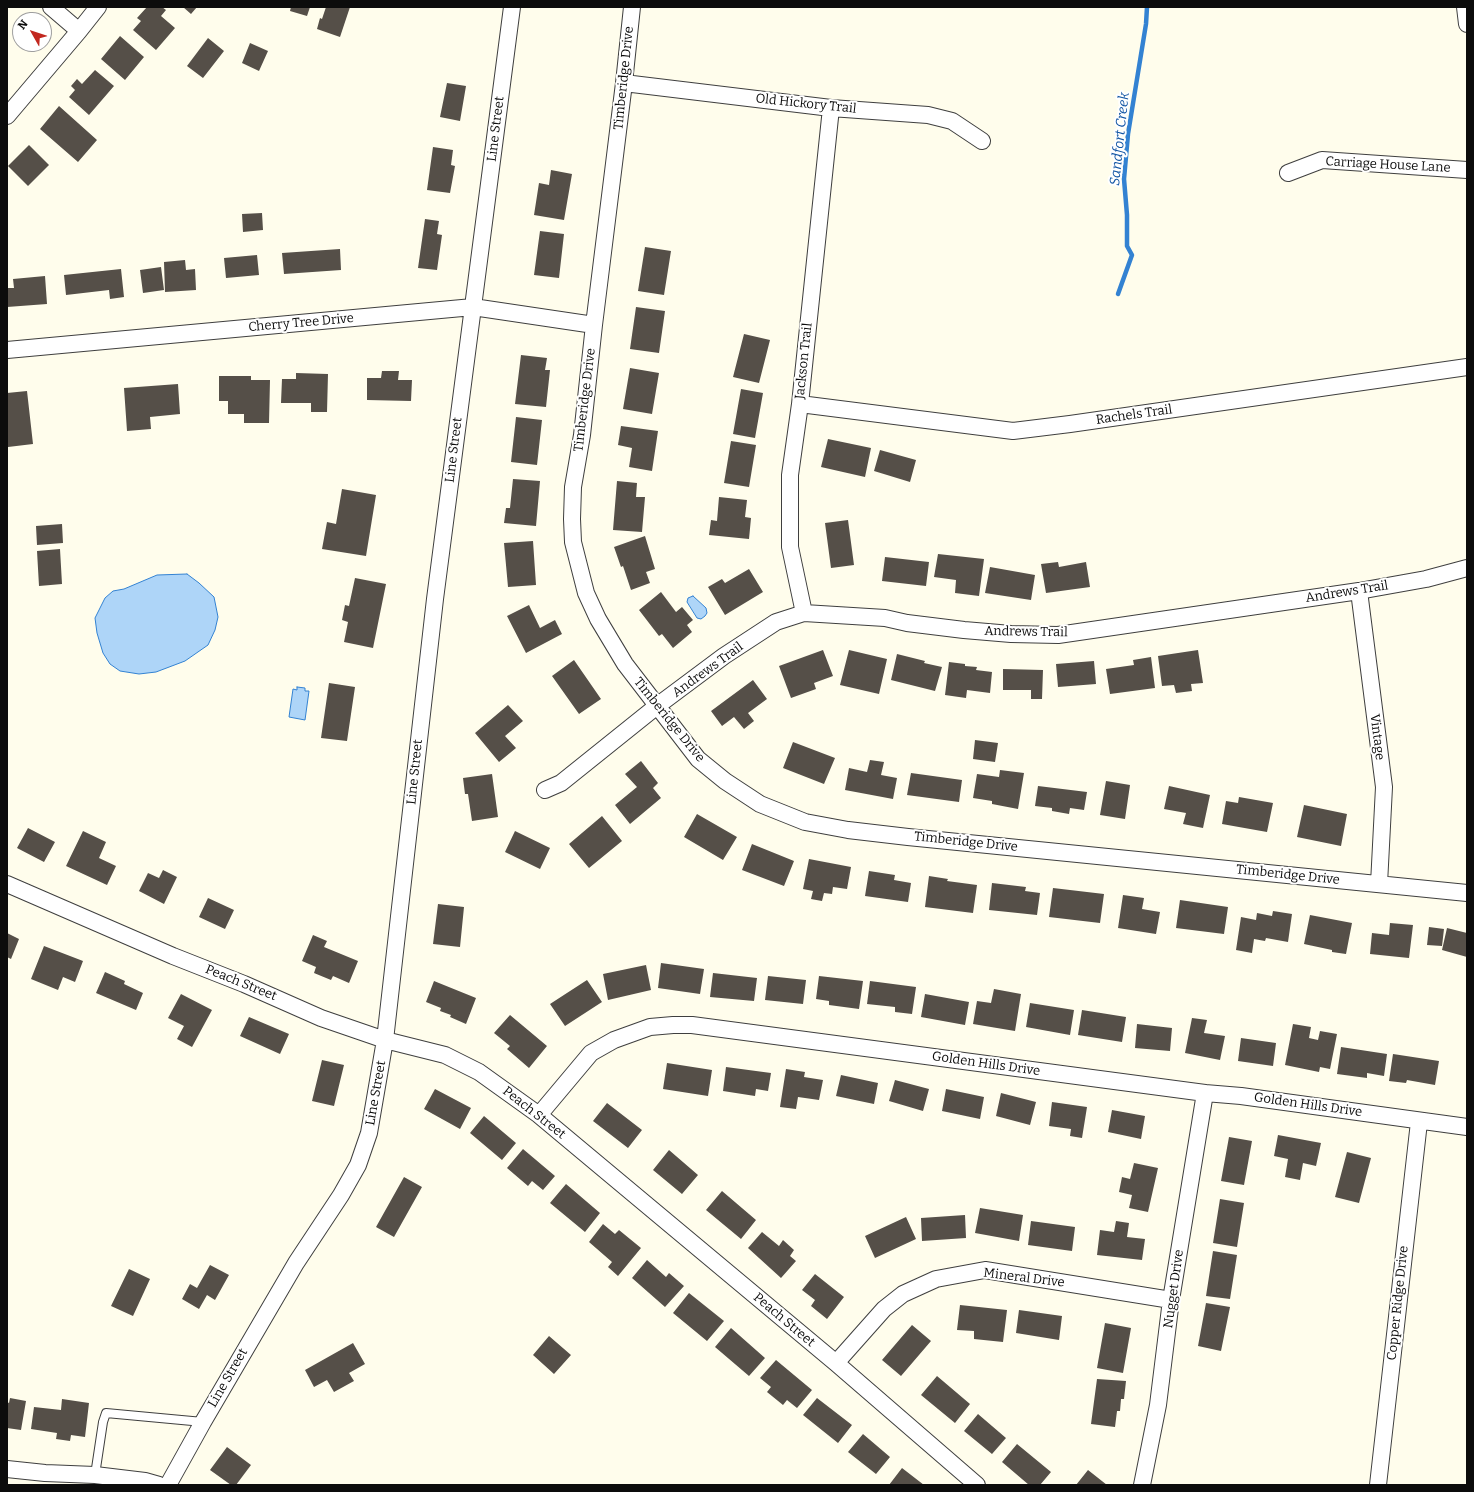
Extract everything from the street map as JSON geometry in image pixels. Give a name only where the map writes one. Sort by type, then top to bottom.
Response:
[{"type":"street","points":[[51,7],[79,31]]},
{"type":"street","points":[[7,116],[98,7]]},
{"type":"street","name":"Line Street","points":[[168,1485],[296,1263],[341,1195],[358,1165],[369,1133],[385,1040],[426,672],[512,7]]},
{"type":"street","name":"Timberidge Drive","points":[[632,7],[582,435],[573,487],[572,519],[574,542],[586,593],[598,619],[625,664],[698,759],[724,781],[760,804],[805,822],[848,830],[1467,893]]},
{"type":"street","points":[[1465,7],[1467,24]]},
{"type":"street","name":"Old Hickory Trail","points":[[624,83],[831,108],[928,115],[952,120],[982,141]]},
{"type":"street","name":"Jackson Trail","points":[[804,613],[790,547],[790,475],[800,404],[831,108]]},
{"type":"street","name":"Carriage House Lane","points":[[1288,173],[1322,160],[1467,170]]},
{"type":"street","name":"Cherry Tree Drive","points":[[7,350],[473,307],[594,325]]},
{"type":"street","name":"Rachels Trail","points":[[800,404],[1013,431],[1467,367]]},
{"type":"street","name":"Andrews Trail","points":[[545,790],[561,783],[657,706],[724,656],[776,622],[804,613],[885,618],[907,623],[964,630],[1011,634],[1058,635],[1359,591],[1426,579],[1467,568]]},
{"type":"street","name":"Vintage","points":[[1359,591],[1384,787],[1379,884]]},
{"type":"street","name":"Peach Street","points":[[7,884],[321,1018],[385,1040],[445,1055],[479,1072],[539,1115],[836,1363],[977,1485]]},
{"type":"street","name":"Golden Hills Drive","points":[[539,1115],[591,1053],[614,1040],[650,1027],[692,1025],[1205,1093],[1241,1096],[1419,1122],[1467,1127]]},
{"type":"street","name":"Nugget Drive","points":[[1142,1485],[1158,1405],[1171,1300],[1205,1093]]},
{"type":"street","name":"Copper Ridge Drive","points":[[1378,1485],[1419,1122]]},
{"type":"street","name":"Mineral Drive","points":[[836,1363],[884,1309],[903,1294],[936,1279],[985,1270],[1171,1300]]},
{"type":"street","points":[[7,1469],[45,1473],[95,1475],[145,1481],[158,1485]]},
{"type":"lane","points":[[95,1475],[104,1417],[106,1414],[203,1422]]},
{"type":"water","points":[[187,574],[214,597],[218,617],[215,630],[208,645],[185,661],[156,672],[139,674],[120,671],[110,664],[103,653],[97,633],[95,618],[105,598],[113,591],[124,589],[157,575]]},
{"type":"water","points":[[693,596],[706,608],[707,613],[701,619],[697,618],[687,602],[688,598]]},
{"type":"water","points":[[297,687],[305,688],[305,691],[309,691],[305,720],[289,717],[293,689],[297,690]]},
{"type":"building","points":[[147,7],[162,7],[166,10],[161,16],[175,28],[156,50],[133,30],[141,21],[137,18]]},
{"type":"building","points":[[183,7],[197,7],[191,14]]},
{"type":"building","points":[[291,7],[310,7],[307,16],[290,11]]},
{"type":"building","points":[[326,7],[350,7],[340,37],[317,29],[320,18],[322,19]]},
{"type":"building","points":[[120,36],[144,57],[125,80],[101,59]]},
{"type":"building","points":[[208,38],[224,51],[203,78],[187,66]]},
{"type":"building","points":[[250,43],[268,51],[259,71],[242,63]]},
{"type":"building","points":[[95,70],[114,86],[89,115],[69,97],[75,90],[71,86],[77,79],[82,84]]},
{"type":"building","points":[[447,83],[466,86],[460,121],[440,117]]},
{"type":"building","points":[[59,106],[97,140],[78,162],[40,129]]},
{"type":"building","points":[[29,145],[49,165],[28,186],[8,166]]},
{"type":"building","points":[[433,147],[453,150],[451,165],[455,166],[450,193],[427,190]]},
{"type":"building","points":[[551,170],[572,174],[564,220],[534,215],[539,183],[549,185]]},
{"type":"building","points":[[262,213],[263,230],[243,232],[242,214]]},
{"type":"building","points":[[425,219],[439,221],[437,234],[442,235],[437,270],[418,268]]},
{"type":"building","points":[[540,231],[564,234],[559,278],[534,275]]},
{"type":"building","points":[[645,247],[671,251],[664,295],[638,291]]},
{"type":"building","points":[[340,249],[341,270],[284,274],[282,253]]},
{"type":"building","points":[[257,255],[259,275],[226,278],[224,258]]},
{"type":"building","points":[[185,260],[186,270],[195,269],[196,290],[165,292],[164,262]]},
{"type":"building","points":[[161,267],[164,290],[143,293],[140,270]]},
{"type":"building","points":[[121,269],[124,297],[110,299],[109,290],[66,295],[64,275]]},
{"type":"building","points":[[45,276],[47,304],[7,307],[7,288],[14,288],[13,279]]},
{"type":"building","points":[[636,307],[665,311],[659,353],[630,349]]},
{"type":"building","points":[[744,334],[770,340],[759,383],[733,377]]},
{"type":"building","points":[[521,355],[547,358],[545,370],[550,370],[546,407],[515,404]]},
{"type":"building","points":[[630,368],[659,373],[652,414],[623,409]]},
{"type":"building","points":[[382,371],[399,371],[398,380],[412,380],[411,401],[367,400],[367,378],[381,378]]},
{"type":"building","points":[[296,373],[328,374],[327,412],[311,412],[311,403],[281,403],[282,379],[296,379]]},
{"type":"building","points":[[219,376],[251,376],[251,380],[270,380],[269,423],[244,423],[244,414],[228,414],[228,401],[219,401]]},
{"type":"building","points":[[178,384],[180,414],[150,417],[151,429],[127,431],[124,388]]},
{"type":"building","points":[[741,389],[763,393],[755,438],[733,434]]},
{"type":"building","points":[[27,391],[33,444],[8,447],[7,393]]},
{"type":"building","points":[[516,417],[542,420],[537,465],[511,462]]},
{"type":"building","points":[[621,426],[658,431],[652,471],[629,467],[632,448],[618,445]]},
{"type":"building","points":[[828,439],[871,448],[865,477],[821,467]]},
{"type":"building","points":[[731,441],[756,445],[749,487],[724,483]]},
{"type":"building","points":[[880,450],[916,460],[910,482],[874,471]]},
{"type":"building","points":[[513,479],[540,481],[536,526],[504,523],[506,508],[510,508]]},
{"type":"building","points":[[617,481],[637,483],[636,497],[645,497],[642,532],[613,530]]},
{"type":"building","points":[[342,489],[376,495],[366,556],[322,549],[327,522],[336,524]]},
{"type":"building","points":[[719,497],[747,500],[745,517],[751,518],[749,539],[709,535],[711,520],[717,521]]},
{"type":"building","points":[[848,520],[854,565],[831,568],[825,523]]},
{"type":"building","points":[[62,524],[63,543],[37,545],[36,526]]},
{"type":"building","points":[[645,536],[655,569],[646,572],[650,583],[631,590],[623,566],[621,567],[614,547]]},
{"type":"building","points":[[533,541],[536,585],[508,587],[504,543]]},
{"type":"building","points":[[60,549],[62,584],[39,586],[37,551]]},
{"type":"building","points":[[938,554],[984,559],[979,596],[955,593],[956,580],[934,577]]},
{"type":"building","points":[[885,557],[929,562],[926,586],[882,581]]},
{"type":"building","points":[[1058,562],[1059,567],[1086,562],[1090,587],[1046,593],[1041,564]]},
{"type":"building","points":[[990,567],[1035,575],[1031,600],[985,593]]},
{"type":"building","points":[[749,569],[763,592],[725,615],[708,587],[722,579],[725,583]]},
{"type":"building","points":[[355,578],[386,584],[373,648],[344,642],[348,622],[342,620],[345,605],[349,606]]},
{"type":"building","points":[[661,592],[676,612],[682,607],[693,620],[687,625],[692,632],[673,648],[662,634],[659,636],[639,610]]},
{"type":"building","points":[[529,605],[540,628],[555,620],[562,634],[526,653],[507,616]]},
{"type":"building","points":[[823,650],[833,676],[814,683],[816,689],[791,698],[779,666]]},
{"type":"building","points":[[849,650],[887,659],[879,694],[840,685]]},
{"type":"building","points":[[1198,650],[1203,683],[1191,684],[1192,691],[1176,693],[1174,685],[1162,686],[1158,656]]},
{"type":"building","points":[[897,654],[942,667],[935,691],[891,680]]},
{"type":"building","points":[[1151,657],[1155,688],[1110,694],[1106,669],[1134,665],[1133,660]]},
{"type":"building","points":[[574,660],[601,699],[579,714],[552,676]]},
{"type":"building","points":[[1094,661],[1096,684],[1058,687],[1056,664]]},
{"type":"building","points":[[949,662],[977,667],[976,670],[992,672],[990,693],[967,690],[966,698],[945,695]]},
{"type":"building","points":[[1003,669],[1043,670],[1042,699],[1031,699],[1031,690],[1003,690]]},
{"type":"building","points":[[753,680],[767,699],[748,713],[754,721],[744,729],[734,717],[722,726],[711,711]]},
{"type":"building","points":[[329,683],[355,687],[347,741],[321,738]]},
{"type":"building","points":[[508,705],[523,721],[505,736],[516,748],[499,762],[475,733]]},
{"type":"building","points":[[975,740],[998,743],[995,762],[973,759]]},
{"type":"building","points":[[793,742],[835,758],[824,784],[783,768]]},
{"type":"building","points":[[870,760],[884,762],[881,775],[897,778],[893,799],[845,790],[849,768],[867,772]]},
{"type":"building","points":[[641,761],[658,783],[653,788],[661,798],[630,824],[615,805],[637,787],[625,774]]},
{"type":"building","points":[[1000,770],[1024,773],[1018,809],[992,804],[992,801],[973,798],[977,774],[999,777]]},
{"type":"building","points":[[911,773],[962,780],[959,802],[907,795]]},
{"type":"building","points":[[492,774],[498,817],[472,821],[468,794],[465,794],[463,778]]},
{"type":"building","points":[[1106,781],[1130,785],[1125,819],[1100,815]]},
{"type":"building","points":[[1038,786],[1087,792],[1084,810],[1070,808],[1069,814],[1052,811],[1052,808],[1035,806]]},
{"type":"building","points":[[1169,786],[1210,795],[1203,828],[1183,824],[1186,813],[1164,809]]},
{"type":"building","points":[[1239,797],[1273,803],[1267,832],[1222,824],[1226,801],[1238,803]]},
{"type":"building","points":[[1304,805],[1347,814],[1341,846],[1297,837]]},
{"type":"building","points":[[697,814],[737,837],[723,860],[684,837]]},
{"type":"building","points":[[602,816],[622,841],[589,868],[569,844]]},
{"type":"building","points":[[28,828],[55,842],[44,862],[17,848]]},
{"type":"building","points":[[83,831],[106,842],[99,858],[116,866],[107,885],[66,866]]},
{"type":"building","points":[[515,831],[550,848],[540,869],[505,852]]},
{"type":"building","points":[[752,844],[794,861],[784,886],[742,870]]},
{"type":"building","points":[[809,859],[851,867],[847,889],[833,887],[832,894],[824,893],[822,901],[811,899],[813,891],[803,889]]},
{"type":"building","points":[[163,870],[177,877],[164,904],[139,891],[148,873],[159,878]]},
{"type":"building","points":[[869,871],[895,875],[894,880],[911,883],[908,902],[865,896]]},
{"type":"building","points":[[929,876],[948,879],[947,881],[977,885],[973,913],[925,907]]},
{"type":"building","points":[[992,883],[1026,887],[1025,891],[1040,893],[1037,915],[989,910]]},
{"type":"building","points":[[1053,888],[1104,894],[1100,923],[1049,917]]},
{"type":"building","points":[[1123,895],[1144,898],[1142,909],[1160,912],[1156,934],[1118,928]]},
{"type":"building","points":[[208,898],[234,910],[225,929],[199,917]]},
{"type":"building","points":[[1180,900],[1228,907],[1224,934],[1176,928]]},
{"type":"building","points":[[438,904],[464,907],[460,947],[433,944]]},
{"type":"building","points":[[1273,911],[1292,914],[1288,942],[1266,938],[1265,941],[1254,939],[1252,953],[1236,950],[1241,917],[1256,920],[1257,913],[1272,916]]},
{"type":"building","points":[[1310,915],[1352,923],[1346,954],[1332,952],[1332,950],[1304,944]]},
{"type":"building","points":[[1390,923],[1413,925],[1409,958],[1370,954],[1372,933],[1389,935]]},
{"type":"building","points":[[1429,927],[1444,929],[1442,946],[1427,945]]},
{"type":"building","points":[[1447,928],[1467,933],[1467,957],[1442,950]]},
{"type":"building","points":[[7,933],[19,939],[11,959],[7,957]]},
{"type":"building","points":[[313,935],[327,941],[324,947],[358,961],[349,983],[333,976],[331,980],[314,973],[316,967],[302,961]]},
{"type":"building","points":[[44,946],[83,961],[75,982],[63,977],[58,990],[31,979]]},
{"type":"building","points":[[661,963],[704,969],[700,994],[658,988]]},
{"type":"building","points":[[646,965],[651,990],[608,1000],[603,974]]},
{"type":"building","points":[[105,972],[125,981],[124,984],[143,993],[136,1010],[96,993]]},
{"type":"building","points":[[713,973],[757,978],[754,1001],[710,997]]},
{"type":"building","points":[[768,976],[806,980],[803,1004],[765,1000]]},
{"type":"building","points":[[819,976],[863,981],[859,1009],[829,1005],[829,1001],[816,999]]},
{"type":"building","points":[[587,980],[602,1002],[565,1026],[550,1004]]},
{"type":"building","points":[[434,981],[476,998],[466,1024],[450,1017],[451,1015],[440,1011],[441,1008],[426,1002]]},
{"type":"building","points":[[870,981],[916,987],[912,1014],[895,1012],[895,1007],[867,1004]]},
{"type":"building","points":[[994,989],[1021,994],[1015,1031],[973,1024],[977,1001],[991,1003]]},
{"type":"building","points":[[181,994],[212,1010],[192,1047],[177,1039],[184,1026],[168,1018]]},
{"type":"building","points":[[925,994],[969,1002],[965,1025],[921,1017]]},
{"type":"building","points":[[1030,1003],[1074,1010],[1070,1035],[1026,1027]]},
{"type":"building","points":[[1082,1010],[1126,1017],[1122,1042],[1078,1035]]},
{"type":"building","points":[[510,1015],[547,1046],[529,1068],[507,1049],[510,1046],[494,1033]]},
{"type":"building","points":[[249,1017],[289,1034],[280,1054],[240,1036]]},
{"type":"building","points":[[1192,1018],[1207,1020],[1204,1033],[1225,1036],[1220,1060],[1185,1053]]},
{"type":"building","points":[[1137,1024],[1172,1028],[1170,1051],[1135,1048]]},
{"type":"building","points":[[1293,1024],[1311,1027],[1309,1038],[1318,1040],[1320,1031],[1337,1034],[1330,1069],[1320,1067],[1319,1072],[1285,1065]]},
{"type":"building","points":[[1241,1038],[1276,1043],[1273,1066],[1238,1061]]},
{"type":"building","points":[[1341,1047],[1387,1054],[1384,1076],[1367,1073],[1367,1078],[1337,1074]]},
{"type":"building","points":[[1393,1054],[1439,1061],[1435,1085],[1407,1080],[1406,1083],[1389,1081]]},
{"type":"building","points":[[322,1060],[344,1065],[334,1106],[312,1101]]},
{"type":"building","points":[[667,1063],[712,1070],[708,1096],[663,1089]]},
{"type":"building","points":[[726,1067],[771,1073],[768,1091],[756,1089],[755,1096],[723,1091]]},
{"type":"building","points":[[786,1069],[805,1072],[804,1077],[823,1080],[819,1100],[798,1097],[796,1109],[780,1107]]},
{"type":"building","points":[[841,1075],[878,1083],[874,1104],[836,1096]]},
{"type":"building","points":[[895,1080],[929,1089],[923,1111],[889,1101]]},
{"type":"building","points":[[435,1089],[471,1108],[460,1129],[424,1109]]},
{"type":"building","points":[[946,1089],[984,1097],[980,1119],[942,1111]]},
{"type":"building","points":[[1001,1093],[1036,1102],[1030,1125],[996,1116]]},
{"type":"building","points":[[1052,1102],[1087,1107],[1082,1138],[1070,1136],[1071,1129],[1049,1126]]},
{"type":"building","points":[[607,1103],[642,1130],[628,1148],[593,1121]]},
{"type":"building","points":[[1112,1110],[1145,1116],[1141,1139],[1108,1132]]},
{"type":"building","points":[[484,1116],[516,1143],[502,1160],[470,1133]]},
{"type":"building","points":[[1278,1135],[1321,1143],[1316,1166],[1303,1163],[1300,1180],[1285,1177],[1288,1159],[1274,1156]]},
{"type":"building","points":[[1229,1137],[1252,1141],[1244,1185],[1221,1181]]},
{"type":"building","points":[[523,1149],[555,1176],[543,1190],[532,1181],[528,1186],[507,1168]]},
{"type":"building","points":[[669,1150],[698,1175],[682,1194],[653,1170]]},
{"type":"building","points":[[1347,1152],[1371,1158],[1359,1203],[1335,1197]]},
{"type":"building","points":[[1134,1163],[1158,1168],[1148,1212],[1129,1208],[1132,1195],[1119,1192],[1122,1177],[1130,1179]]},
{"type":"building","points":[[404,1177],[422,1187],[394,1237],[376,1227]]},
{"type":"building","points":[[566,1184],[600,1213],[585,1232],[550,1203]]},
{"type":"building","points":[[722,1191],[756,1220],[741,1239],[706,1210]]},
{"type":"building","points":[[1220,1199],[1244,1203],[1237,1247],[1213,1243]]},
{"type":"building","points":[[980,1208],[1023,1215],[1019,1241],[975,1233]]},
{"type":"building","points":[[965,1215],[966,1238],[922,1241],[921,1218]]},
{"type":"building","points":[[906,1217],[916,1239],[875,1258],[865,1236]]},
{"type":"building","points":[[1031,1221],[1075,1227],[1072,1251],[1028,1245]]},
{"type":"building","points":[[1116,1221],[1129,1223],[1127,1237],[1145,1239],[1142,1260],[1097,1255],[1100,1230],[1114,1232]]},
{"type":"building","points":[[603,1224],[615,1234],[619,1230],[641,1248],[618,1276],[608,1267],[612,1262],[589,1242]]},
{"type":"building","points":[[762,1232],[779,1246],[783,1240],[794,1250],[790,1256],[796,1261],[781,1278],[748,1248]]},
{"type":"building","points":[[1213,1251],[1237,1255],[1230,1299],[1206,1296]]},
{"type":"building","points":[[647,1260],[666,1277],[669,1273],[684,1286],[665,1307],[632,1278]]},
{"type":"building","points":[[210,1265],[229,1275],[215,1300],[207,1295],[199,1309],[182,1299],[190,1284],[197,1288]]},
{"type":"building","points":[[129,1269],[150,1279],[133,1316],[111,1306]]},
{"type":"building","points":[[815,1274],[844,1297],[827,1319],[811,1306],[815,1300],[802,1290]]},
{"type":"building","points":[[689,1293],[724,1321],[707,1341],[673,1313]]},
{"type":"building","points":[[1206,1303],[1230,1307],[1221,1351],[1198,1346]]},
{"type":"building","points":[[960,1305],[1007,1310],[1003,1342],[974,1339],[974,1331],[957,1330]]},
{"type":"building","points":[[1019,1310],[1062,1316],[1059,1340],[1016,1333]]},
{"type":"building","points":[[1105,1323],[1131,1328],[1123,1373],[1097,1368]]},
{"type":"building","points":[[912,1325],[931,1341],[901,1376],[882,1360]]},
{"type":"building","points":[[731,1328],[765,1358],[749,1376],[715,1347]]},
{"type":"building","points":[[549,1336],[571,1355],[554,1374],[533,1355]]},
{"type":"building","points":[[353,1343],[365,1364],[349,1373],[354,1381],[334,1392],[327,1380],[314,1387],[305,1370]]},
{"type":"building","points":[[776,1360],[812,1390],[797,1408],[787,1400],[783,1405],[767,1392],[771,1387],[760,1378]]},
{"type":"building","points":[[937,1376],[970,1404],[955,1423],[921,1395]]},
{"type":"building","points":[[1097,1379],[1126,1381],[1124,1399],[1121,1399],[1120,1411],[1117,1411],[1115,1427],[1091,1424]]},
{"type":"building","points":[[10,1398],[26,1401],[21,1430],[7,1428],[7,1402],[9,1403]]},
{"type":"building","points":[[817,1398],[852,1425],[838,1443],[803,1415]]},
{"type":"building","points":[[62,1399],[89,1403],[85,1437],[71,1435],[70,1441],[56,1439],[57,1433],[31,1429],[34,1407],[61,1410]]},
{"type":"building","points":[[978,1414],[1006,1438],[992,1454],[964,1431]]},
{"type":"building","points":[[863,1434],[890,1457],[876,1474],[848,1452]]},
{"type":"building","points":[[1017,1444],[1051,1472],[1040,1485],[1029,1485],[1002,1462]]},
{"type":"building","points":[[227,1447],[251,1465],[236,1485],[231,1485],[210,1470]]},
{"type":"building","points":[[902,1468],[924,1485],[889,1485]]},
{"type":"building","points":[[1088,1470],[1107,1485],[1076,1485]]},
{"type":"waterway","name":"Sandfort Creek","points":[[1118,294],[1132,255],[1127,246],[1127,215],[1124,179],[1128,134],[1146,24],[1147,7]]}]
